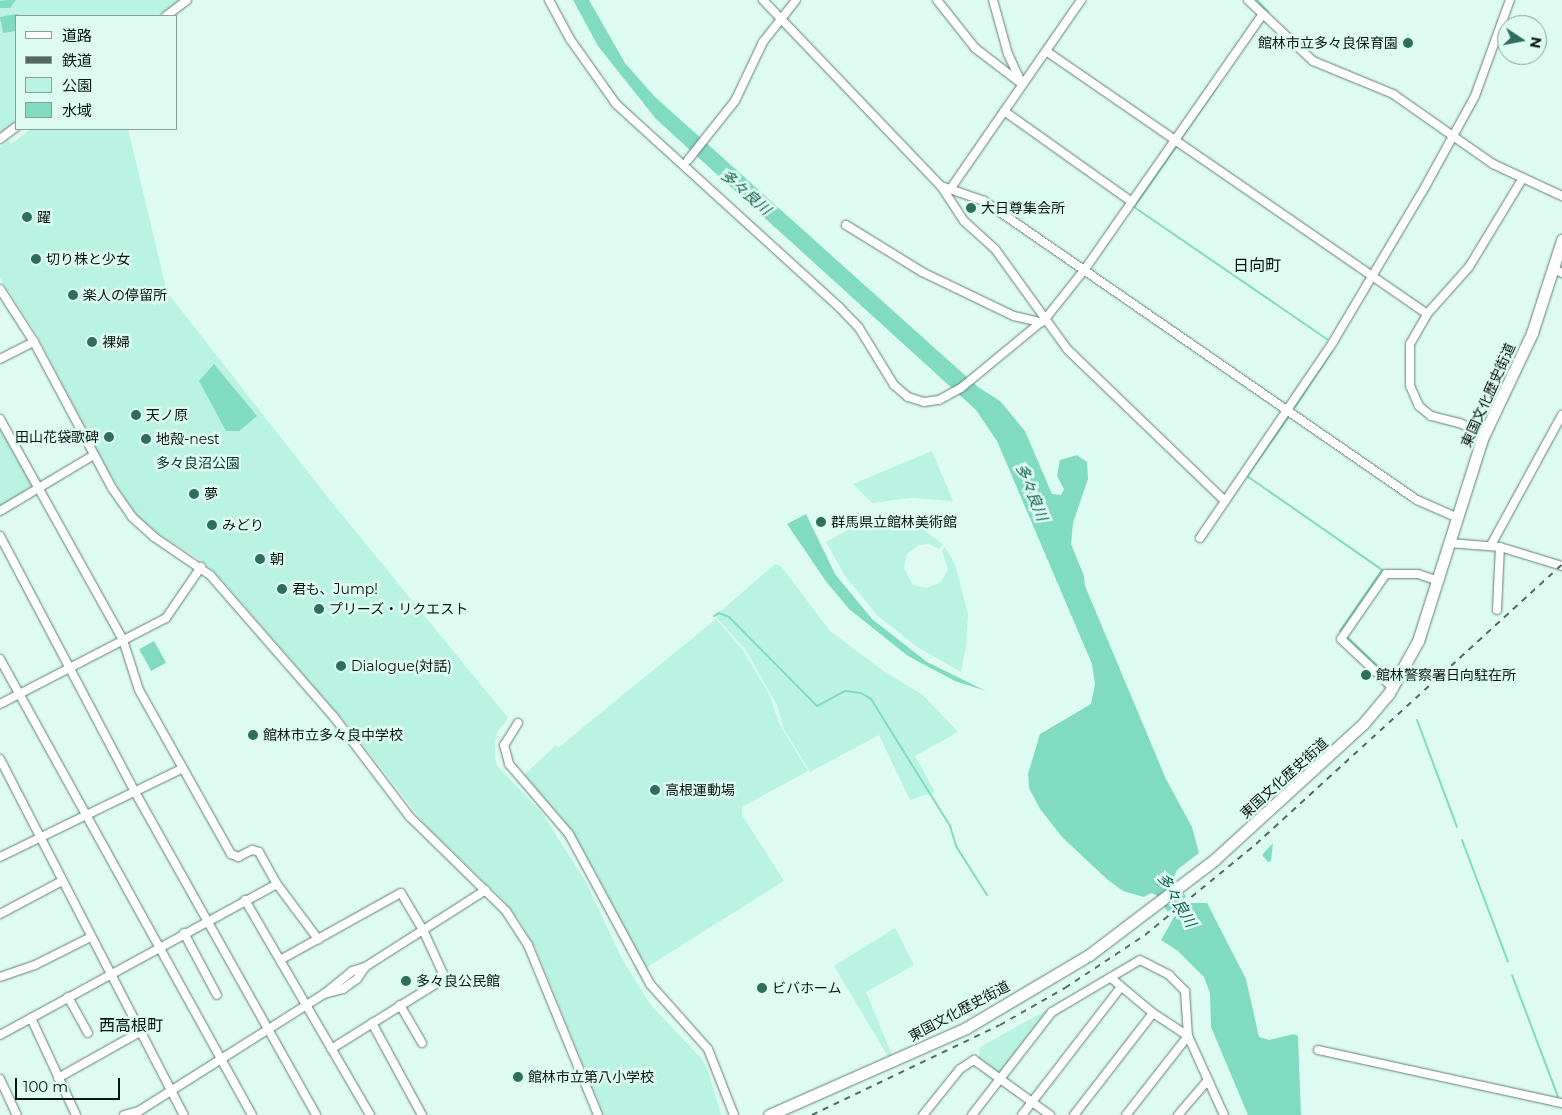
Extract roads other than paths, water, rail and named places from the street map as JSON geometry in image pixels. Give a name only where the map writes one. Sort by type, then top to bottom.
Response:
[{"type":"highway","name":"東国文化歴史街道","points":[[769,1115],[966,1028],[1089,956],[1182,886],[1348,740],[1392,687],[1418,641],[1484,434],[1532,333],[1557,271],[1562,240]]},
{"type":"street","points":[[167,15],[186,0]]},
{"type":"street","points":[[549,0],[570,39],[616,104],[839,307],[859,328],[894,385],[908,397],[924,402],[948,395],[1044,320],[1086,269],[1263,14]]},
{"type":"street","points":[[763,0],[941,186],[964,221],[995,249],[1044,320],[1085,369],[1225,501]]},
{"type":"street","points":[[688,160],[708,138],[734,101],[763,42],[796,0]]},
{"type":"street","points":[[937,0],[975,48],[1022,84]]},
{"type":"street","points":[[993,0],[1008,54],[1022,84]]},
{"type":"street","points":[[951,188],[1080,0]]},
{"type":"street","points":[[1248,0],[1313,61],[1393,94],[1493,164],[1562,196]]},
{"type":"street","points":[[1200,538],[1288,411],[1372,276],[1475,96],[1510,0]]},
{"type":"street","points":[[1046,51],[1426,314]]},
{"type":"street","points":[[1004,111],[1132,202]]},
{"type":"street","points":[[0,139],[15,128]]},
{"type":"street","points":[[1484,434],[1459,422],[1431,416],[1419,406],[1409,379],[1410,344],[1426,314],[1469,267],[1523,178]]},
{"type":"street","points":[[941,186],[984,201],[1086,269],[1421,502],[1456,518]]},
{"type":"street","points":[[846,225],[922,272],[1014,316],[1044,320]]},
{"type":"street","points":[[0,289],[34,342],[94,454],[132,517],[154,537],[201,567],[334,717],[410,817],[506,911],[528,945],[598,1115]]},
{"type":"street","points":[[0,359],[34,342]]},
{"type":"street","points":[[1491,545],[1562,415]]},
{"type":"street","points":[[0,419],[41,489],[122,640],[139,690],[231,854],[238,857],[252,850],[259,852],[277,884],[318,939]]},
{"type":"street","points":[[0,511],[41,489],[94,454]]},
{"type":"street","points":[[0,536],[136,792],[316,1115]]},
{"type":"street","points":[[1450,543],[1500,546],[1562,566]]},
{"type":"street","points":[[1497,610],[1500,546]]},
{"type":"street","points":[[0,704],[166,618],[201,567]]},
{"type":"street","points":[[1392,687],[1341,639],[1386,574],[1418,574],[1438,581]]},
{"type":"street","points":[[0,658],[85,816],[252,1115]]},
{"type":"street","points":[[518,723],[506,738],[506,759],[569,834],[650,984],[708,1049],[734,1115]]},
{"type":"street","points":[[0,759],[184,1115]]},
{"type":"street","points":[[0,855],[183,768]]},
{"type":"street","points":[[0,914],[62,881]]},
{"type":"street","points":[[0,1035],[207,920],[277,884]]},
{"type":"street","points":[[124,1115],[138,1113],[324,994],[343,989],[357,979],[365,967],[486,890]]},
{"type":"street","points":[[280,960],[400,893],[424,930],[444,978],[331,1048]]},
{"type":"street","points":[[246,900],[370,1115]]},
{"type":"street","points":[[184,933],[217,995]]},
{"type":"street","points":[[0,977],[35,965],[91,937]]},
{"type":"street","points":[[972,1115],[1052,1012],[1140,960],[1169,975],[1185,991],[1188,1036],[1224,1115]]},
{"type":"street","points":[[1110,978],[1153,1013],[1188,1036]]},
{"type":"street","points":[[1022,1115],[1120,988]]},
{"type":"street","points":[[68,997],[88,1033]]},
{"type":"street","points":[[400,1005],[422,1043]]},
{"type":"street","points":[[1074,1115],[1153,1013]]},
{"type":"street","points":[[31,1018],[76,1115]]},
{"type":"street","points":[[372,1023],[422,1115]]},
{"type":"street","points":[[58,1078],[140,1032]]},
{"type":"street","points":[[1126,1115],[1188,1036]]},
{"type":"street","points":[[1318,1050],[1562,1103]]},
{"type":"street","points":[[924,1115],[970,1060],[978,1061],[1050,1115]]},
{"type":"street","points":[[0,1079],[2,1089],[17,1115]]},
{"type":"street","points":[[1178,1115],[1208,1080]]},
{"type":"water","points":[[16,0],[10,8],[0,8],[0,1]]},
{"type":"water","name":"多々良川","points":[[573,0],[589,0],[625,63],[654,96],[978,387],[1000,401],[1025,431],[1052,494],[1061,495],[1064,489],[1057,476],[1060,460],[1077,455],[1087,462],[1088,479],[1073,523],[1071,544],[1084,576],[1085,586],[1166,779],[1192,827],[1199,853],[1177,870],[1173,879],[1191,903],[1207,903],[1246,979],[1259,1037],[1269,1040],[1294,1034],[1298,1036],[1301,1115],[1248,1115],[1211,1027],[1210,993],[1204,977],[1178,951],[1161,940],[1173,919],[1156,895],[1151,893],[1144,897],[1123,891],[1108,880],[1063,838],[1040,809],[1029,788],[1028,774],[1040,734],[1091,704],[1095,684],[1092,664],[997,441],[976,410],[656,119],[598,46]]},
{"type":"water","points":[[16,14],[19,15],[15,15],[15,31],[3,33],[0,17]]},
{"type":"water","points":[[214,364],[257,416],[239,431],[226,431],[199,381]]},
{"type":"water","points":[[806,514],[835,574],[872,619],[927,662],[986,691],[955,681],[908,656],[849,609],[825,580],[787,524]]},
{"type":"water","points":[[154,641],[166,663],[151,671],[139,649]]},
{"type":"water","points":[[1273,843],[1271,861],[1268,862],[1262,855]]},
{"type":"waterway","points":[[1257,0],[1268,12]]},
{"type":"waterway","points":[[1182,137],[1217,87]]},
{"type":"waterway","points":[[1176,147],[1134,207],[1327,339]]},
{"type":"waterway","points":[[1295,407],[1332,351]]},
{"type":"waterway","points":[[1288,418],[1247,476],[1382,570],[1340,631]]},
{"type":"waterway","points":[[714,616],[719,613],[729,617],[817,706],[845,691],[861,693],[871,699],[950,826],[956,846],[987,895]]},
{"type":"waterway","points":[[1346,636],[1388,676]]},
{"type":"waterway","points":[[1417,720],[1457,827]]},
{"type":"waterway","points":[[1462,840],[1508,962]]},
{"type":"waterway","points":[[1512,975],[1558,1097]]},
{"type":"railway","points":[[812,1115],[1000,1025],[1065,988],[1145,935],[1256,844],[1562,565]]},
{"type":"place","name":"館林市立多々良保育園","points":[[1408,43]]},
{"type":"place","name":"大日尊集会所","points":[[971,208]]},
{"type":"place","name":"躍","points":[[27,217]]},
{"type":"place","name":"切り株と少女","points":[[36,259]]},
{"type":"place","name":"楽人の停留所","points":[[73,295]]},
{"type":"place","name":"裸婦","points":[[92,342]]},
{"type":"place","name":"天ノ原","points":[[136,415]]},
{"type":"place","name":"田山花袋歌碑","points":[[109,437]]},
{"type":"place","name":"地殻-nest","points":[[146,439]]},
{"type":"place","name":"夢","points":[[194,494]]},
{"type":"place","name":"群馬県立館林美術館","points":[[821,522]]},
{"type":"place","name":"みどり","points":[[212,525]]},
{"type":"place","name":"朝","points":[[260,559]]},
{"type":"place","name":"君も、Jump!","points":[[282,589]]},
{"type":"place","name":"プリーズ・リクエスト","points":[[319,609]]},
{"type":"place","name":"Dialogue(対話)","points":[[341,666]]},
{"type":"place","name":"館林警察署日向駐在所","points":[[1366,675]]},
{"type":"place","name":"館林市立多々良中学校","points":[[253,735]]},
{"type":"place","name":"高根運動場","points":[[655,790]]},
{"type":"place","name":"多々良公民館","points":[[406,981]]},
{"type":"place","name":"ビバホーム","points":[[762,988]]},
{"type":"place","name":"館林市立第八小学校","points":[[518,1077]]},
{"type":"district","name":"日向町","points":[[1257,266]]},
{"type":"district","name":"西高根町","points":[[131,1026]]},
{"type":"park label","name":"多々良沼公園","points":[[198,463]]}]
